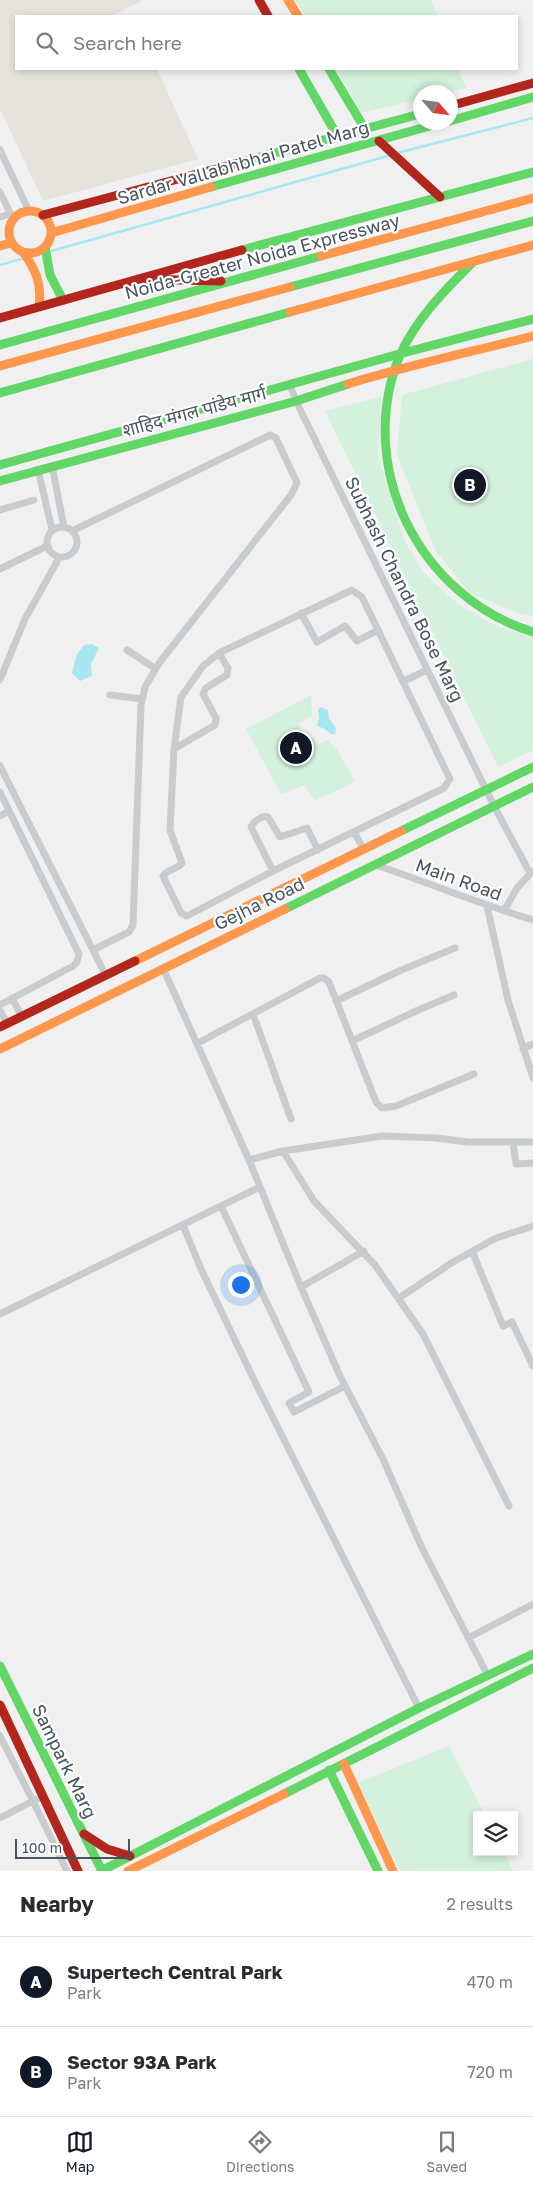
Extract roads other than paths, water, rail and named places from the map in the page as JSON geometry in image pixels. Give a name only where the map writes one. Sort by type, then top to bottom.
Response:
[{"type":"main road","points":[[259,0],[267,15]]},
{"type":"main road","points":[[288,0],[297,15]]},
{"type":"main road","points":[[300,70],[338,137]]},
{"type":"main road","points":[[330,70],[365,129]]},
{"type":"main road","points":[[458,104],[533,83]]},
{"type":"main road","points":[[458,119],[533,98]]},
{"type":"main road","name":"Sardar Vallabhbhai Patel Marg","points":[[43,215],[413,116]]},
{"type":"main road","name":"Sardar Vallabhbhai Patel Marg","points":[[51,233],[343,149],[416,130]]},
{"type":"main road","points":[[378,141],[388,148],[440,197]]},
{"type":"main road","points":[[197,164],[200,174]]},
{"type":"main road","points":[[0,318],[533,172]]},
{"type":"main road","name":"Noida-Greater Noida Expressway","points":[[0,345],[533,198]]},
{"type":"main road","points":[[45,247],[32,254],[24,253],[17,249],[11,243],[8,235],[8,222],[20,213],[29,211],[43,215],[50,223],[51,233],[45,247],[48,275],[52,285],[63,300]]},
{"type":"main road","name":"Noida-Greater Noida Expressway","points":[[0,366],[533,221]]},
{"type":"main road","points":[[0,246],[11,243]]},
{"type":"main road","points":[[0,393],[533,245]]},
{"type":"main road","points":[[24,253],[40,278],[42,285],[40,306]]},
{"type":"main road","points":[[474,261],[436,300],[410,337],[396,369],[391,390],[386,432],[388,462],[397,502],[419,547],[444,580],[467,600],[496,618],[533,632]]},
{"type":"main road","points":[[138,279],[234,281]]},
{"type":"main road","points":[[0,465],[403,353],[533,319]]},
{"type":"main road","name":"शाहिद मंगल पांडेय मार्ग","points":[[0,481],[38,469],[296,401],[396,369],[461,355],[533,336]]},
{"type":"main road","name":"Gejha Road","points":[[4,1026],[533,767]]},
{"type":"main road","name":"Gejha Road","points":[[0,1049],[533,787]]},
{"type":"main road","points":[[101,1871],[400,1718],[533,1654]]},
{"type":"main road","name":"Sampark Marg","points":[[0,1666],[101,1871]]},
{"type":"main road","points":[[128,1871],[533,1668]]},
{"type":"main road","points":[[474,1684],[479,1695]]},
{"type":"main road","name":"Sampark Marg","points":[[0,1705],[78,1871]]},
{"type":"main road","points":[[400,1718],[408,1730]]},
{"type":"main road","points":[[344,1764],[393,1871]]},
{"type":"main road","points":[[329,1770],[378,1871]]},
{"type":"main road","points":[[82,1832],[107,1849],[130,1856]]},
{"type":"main road","points":[[141,1871],[150,1860]]},
{"type":"street","points":[[0,150],[29,211]]},
{"type":"street","points":[[0,192],[8,222]]},
{"type":"street","points":[[0,217],[8,222]]},
{"type":"street","name":"Subhash Chandra Bose Marg","points":[[290,385],[296,401],[486,790],[531,872]]},
{"type":"street","points":[[72,531],[270,435],[276,438],[296,479],[296,488],[156,669],[145,687],[142,699],[133,925],[129,932],[93,950]]},
{"type":"street","points":[[52,466],[64,527]]},
{"type":"street","points":[[38,469],[52,530]]},
{"type":"street","points":[[45,502],[57,498]]},
{"type":"street","points":[[0,510],[34,500]]},
{"type":"street","points":[[64,527],[72,531],[76,538],[74,551],[68,556],[59,558],[51,554],[47,546],[47,538],[52,530],[64,527]]},
{"type":"street","points":[[0,569],[47,546]]},
{"type":"street","points":[[0,680],[25,620],[59,558]]},
{"type":"street","points":[[352,590],[362,597],[450,782],[444,788],[187,916],[181,913],[163,876],[166,872],[182,863],[170,830],[174,749],[181,697],[204,666],[219,653],[301,613],[352,590]]},
{"type":"street","points":[[301,613],[317,642],[345,626],[356,642],[378,630]]},
{"type":"street","points":[[127,650],[156,669]]},
{"type":"street","points":[[174,749],[215,725],[216,718],[203,694],[206,688],[227,675],[228,668],[219,653]]},
{"type":"street","points":[[404,682],[427,670]]},
{"type":"street","points":[[110,695],[142,699]]},
{"type":"street","points":[[0,766],[106,976]]},
{"type":"street","points":[[0,792],[80,954],[73,966],[0,1005]]},
{"type":"street","points":[[0,816],[9,811]]},
{"type":"street","points":[[273,872],[251,827],[252,823],[263,816],[269,819],[280,837],[306,828],[318,850]]},
{"type":"street","points":[[354,832],[364,850]]},
{"type":"street","name":"Main Road","points":[[376,865],[487,906],[533,920]]},
{"type":"street","points":[[504,911],[517,888],[531,872]]},
{"type":"street","points":[[487,906],[506,992],[533,1078]]},
{"type":"street","points":[[336,1001],[398,971],[455,948]]},
{"type":"street","points":[[163,968],[249,1160],[301,1287],[345,1386],[383,1459],[422,1548],[488,1676]]},
{"type":"street","points":[[198,1043],[320,978],[327,979],[376,1102],[382,1108],[405,1103],[474,1074]]},
{"type":"street","points":[[352,1041],[416,1010],[454,996]]},
{"type":"street","points":[[12,998],[22,1017]]},
{"type":"street","points":[[0,1011],[4,1026]]},
{"type":"street","points":[[254,1014],[291,1119]]},
{"type":"street","points":[[523,1049],[533,1044]]},
{"type":"street","points":[[249,1160],[283,1151],[382,1136],[436,1138],[468,1142],[533,1142]]},
{"type":"street","points":[[513,1142],[516,1164],[533,1163]]},
{"type":"street","points":[[283,1151],[314,1200],[364,1251],[423,1334],[509,1506]]},
{"type":"street","points":[[0,1314],[260,1188]]},
{"type":"street","points":[[222,1206],[309,1392],[289,1403],[294,1412],[345,1386]]},
{"type":"street","points":[[184,1225],[202,1269],[256,1384],[420,1708]]},
{"type":"street","points":[[398,1298],[496,1238],[533,1226]]},
{"type":"street","points":[[301,1287],[364,1251]]},
{"type":"street","points":[[472,1251],[503,1326],[512,1322],[533,1366]]},
{"type":"street","points":[[468,1638],[533,1604]]},
{"type":"street","points":[[0,1736],[66,1871]]},
{"type":"street","points":[[0,1818],[44,1796]]},
{"type":"water","points":[[92,644],[99,648],[91,664],[92,676],[80,681],[72,673],[77,654],[84,645]]},
{"type":"water","points":[[320,707],[328,710],[329,719],[336,728],[335,734],[331,734],[317,726]]},
{"type":"waterway","points":[[397,153],[533,118]]},
{"type":"waterway","points":[[48,252],[391,155]]},
{"type":"waterway","points":[[0,265],[42,253]]},
{"type":"place","name":"Sector 93A Park","points":[[470,485]]},
{"type":"place","name":"Supertech Central Park","points":[[296,748]]}]
